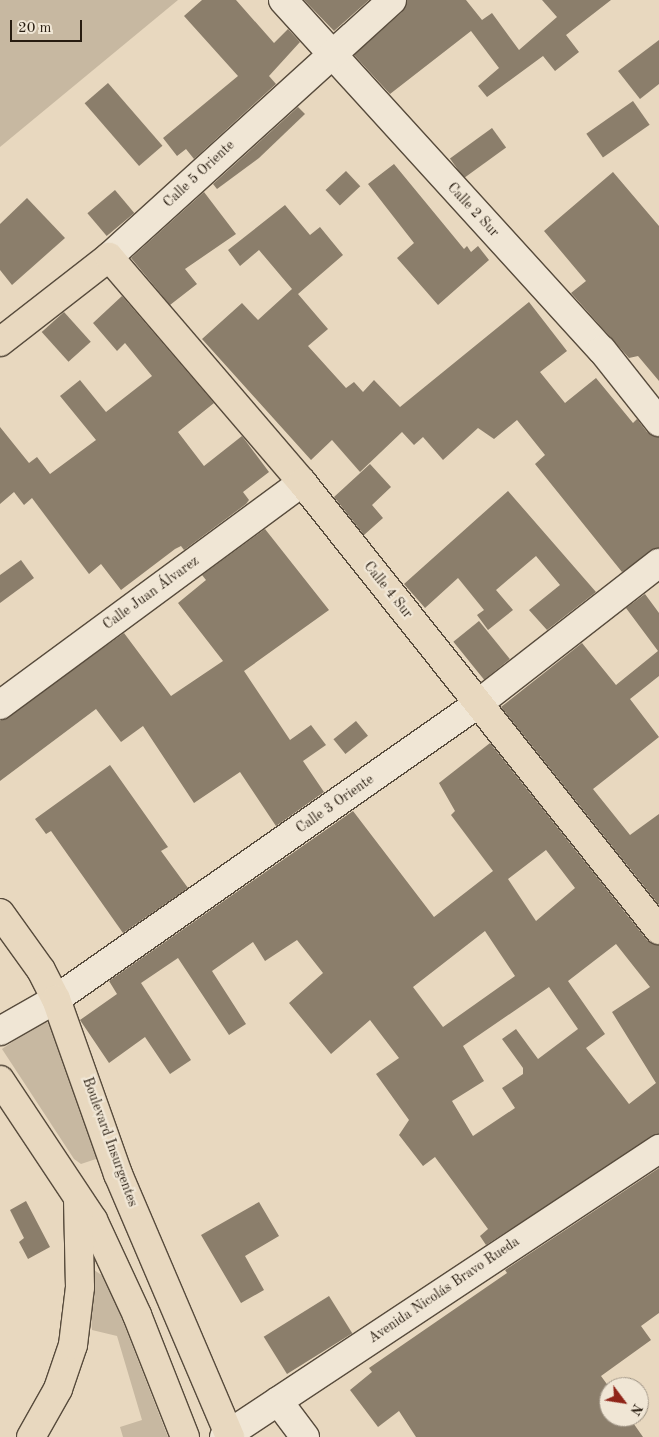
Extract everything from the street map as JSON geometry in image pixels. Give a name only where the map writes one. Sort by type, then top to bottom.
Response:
[{"type":"main road","name":"Calle 5 Oriente","points":[[0,342],[109,257]]},
{"type":"main road","name":"Calle 4 Sur","points":[[109,257],[302,482],[659,930]]},
{"type":"main road","name":"Boulevard Insurgentes","points":[[0,913],[41,970],[56,999],[118,1174],[228,1436]]},
{"type":"main road","points":[[0,1080],[78,1193],[133,1307],[185,1437]]},
{"type":"main road","points":[[31,1437],[58,1389],[76,1325],[81,1260],[78,1193]]},
{"type":"street","name":"Calle 2 Sur","points":[[283,0],[329,53],[602,350],[659,422]]},
{"type":"street","name":"Calle 5 Oriente","points":[[109,257],[329,53],[392,0]]},
{"type":"street","name":"Calle Juan Álvarez","points":[[0,705],[302,482]]},
{"type":"street","name":"Calle 3 Oriente","points":[[0,1031],[56,999],[479,703],[659,563]]},
{"type":"street","name":"Avenida Nicolás Bravo Rueda","points":[[228,1436],[659,1148]]},
{"type":"street","points":[[278,1401],[305,1437]]},
{"type":"shaded area","points":[[0,0],[178,0],[0,147]]},
{"type":"shaded area","points":[[44,1020],[51,1025],[97,1154],[96,1159],[81,1164],[74,1159],[2,1049]]},
{"type":"shaded area","points":[[94,1270],[106,1278],[168,1437],[123,1437],[120,1427],[142,1420],[117,1336],[92,1330],[89,1285]]},
{"type":"building","points":[[202,0],[236,0],[274,43],[288,29],[300,42],[269,76],[276,84],[194,159],[186,149],[177,156],[163,138],[238,76],[184,16]]},
{"type":"building","points":[[304,0],[369,0],[334,31]]},
{"type":"building","points":[[407,0],[466,0],[482,20],[492,13],[519,50],[557,17],[542,0],[611,0],[566,35],[579,52],[555,71],[543,56],[487,97],[478,86],[499,68],[471,31],[390,94],[354,55],[402,12]]},
{"type":"building","points":[[659,40],[659,84],[640,99],[618,71]]},
{"type":"building","points":[[108,83],[162,146],[139,166],[85,103]]},
{"type":"building","points":[[633,101],[650,125],[603,157],[586,134]]},
{"type":"building","points":[[298,107],[305,114],[259,158],[217,189],[213,184]]},
{"type":"building","points":[[492,128],[506,147],[464,178],[450,159]]},
{"type":"building","points":[[394,164],[464,249],[467,246],[471,252],[478,246],[489,260],[438,305],[397,258],[414,243],[368,184]]},
{"type":"building","points":[[346,171],[360,186],[340,205],[326,190]]},
{"type":"building","points":[[613,172],[659,226],[659,381],[638,356],[629,358],[571,293],[586,281],[544,231]]},
{"type":"building","points":[[115,190],[134,213],[107,236],[87,213]]},
{"type":"building","points":[[204,192],[236,234],[185,269],[197,284],[170,305],[131,258]]},
{"type":"building","points":[[27,198],[65,238],[12,285],[0,270],[0,224]]},
{"type":"building","points":[[285,205],[310,235],[320,227],[343,255],[298,294],[328,329],[308,346],[346,388],[354,382],[363,392],[374,380],[400,407],[529,302],[567,351],[540,372],[565,403],[596,378],[633,423],[637,419],[647,432],[659,437],[659,548],[622,572],[535,464],[545,455],[517,420],[494,439],[478,428],[443,460],[423,437],[414,445],[402,432],[360,472],[332,440],[311,460],[202,339],[242,303],[258,320],[292,289],[259,250],[240,266],[228,250]]},
{"type":"building","points":[[122,296],[214,403],[178,432],[204,466],[242,436],[269,472],[243,492],[249,500],[246,504],[184,550],[181,546],[175,549],[121,590],[101,564],[89,574],[32,498],[24,505],[14,492],[0,504],[0,427],[29,463],[37,457],[50,474],[96,440],[60,396],[80,380],[106,412],[152,376],[125,343],[117,351],[93,323]]},
{"type":"building","points":[[64,312],[91,342],[68,362],[42,332]]},
{"type":"building","points":[[370,464],[391,487],[372,505],[383,518],[364,535],[334,497]]},
{"type":"building","points":[[508,491],[596,592],[547,630],[529,610],[560,585],[536,556],[496,590],[513,610],[488,630],[477,615],[484,610],[458,578],[425,608],[404,584]]},
{"type":"building","points":[[265,529],[329,610],[244,671],[290,740],[311,725],[326,745],[303,761],[324,792],[276,826],[240,772],[194,803],[143,726],[121,742],[96,709],[0,781],[0,721],[124,633],[171,696],[223,661],[178,603],[206,580],[202,575]]},
{"type":"building","points":[[21,560],[34,578],[0,603],[0,575]]},
{"type":"building","points":[[645,594],[659,613],[659,676],[630,699],[659,737],[593,789],[630,835],[659,814],[659,905],[501,707],[582,643],[616,685],[658,651],[626,608]]},
{"type":"building","points":[[479,621],[510,659],[484,680],[453,642]]},
{"type":"building","points":[[356,721],[368,736],[345,754],[333,739]]},
{"type":"building","points":[[490,743],[647,940],[659,945],[659,1134],[486,1245],[480,1236],[488,1229],[435,1157],[423,1166],[399,1135],[409,1120],[376,1074],[399,1058],[370,1020],[331,1054],[289,1003],[323,973],[297,940],[265,961],[253,942],[212,971],[246,1024],[229,1035],[178,958],[141,983],[191,1060],[170,1074],[145,1037],[109,1063],[80,1020],[117,994],[109,981],[353,811],[434,917],[493,871],[451,815],[455,811],[439,783]],"holes":[[[546,850],[575,888],[536,921],[508,879]],[[485,931],[515,976],[443,1027],[413,987]],[[616,944],[650,987],[612,1012],[656,1083],[629,1104],[586,1048],[605,1034],[568,981]],[[549,987],[578,1029],[538,1059],[516,1029],[502,1039],[523,1068],[523,1074],[502,1088],[515,1108],[473,1136],[452,1101],[484,1081],[463,1046]]]},
{"type":"building","points":[[110,765],[168,847],[161,851],[188,888],[123,933],[51,831],[46,834],[35,819]]},
{"type":"building","points":[[659,1168],[659,1313],[641,1326],[651,1340],[602,1377],[599,1377],[599,1427],[636,1427],[643,1437],[416,1437],[399,1411],[378,1427],[350,1390],[372,1372],[369,1368],[507,1273],[505,1270]]},
{"type":"building","points":[[26,1201],[50,1247],[28,1259],[19,1242],[24,1238],[10,1210]]},
{"type":"building","points":[[259,1202],[279,1236],[245,1256],[264,1290],[241,1303],[201,1235]]},
{"type":"building","points":[[329,1296],[352,1333],[287,1374],[264,1337]]}]
